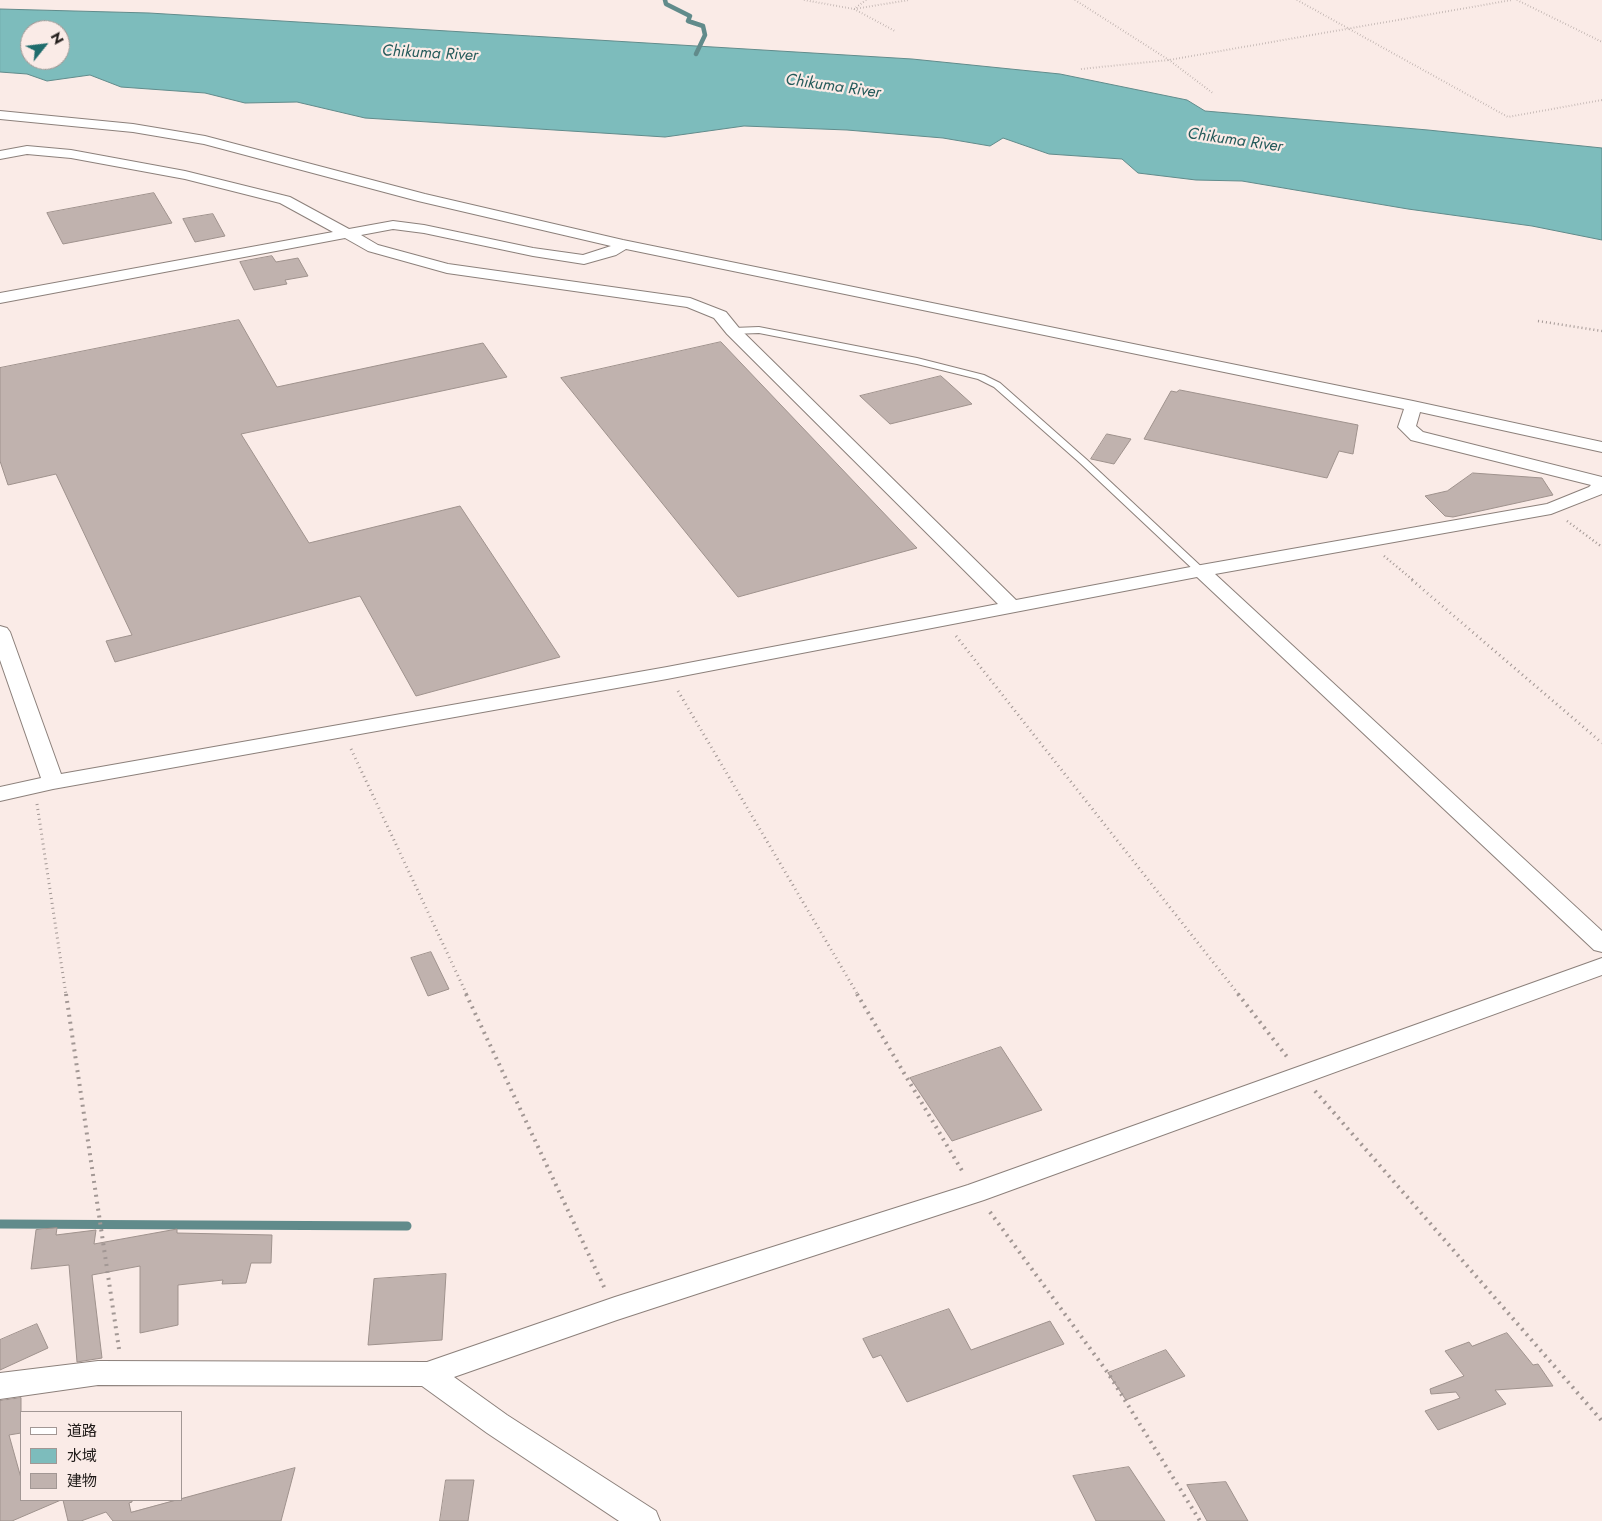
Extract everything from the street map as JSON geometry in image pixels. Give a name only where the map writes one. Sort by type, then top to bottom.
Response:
[{"type":"street","points":[[0,115],[133,128],[205,140],[423,198],[623,244],[1412,406],[1602,447]]},
{"type":"street","points":[[0,155],[27,150],[71,154],[185,175],[285,200],[373,248],[447,268],[690,303],[720,315],[733,331],[1012,607]]},
{"type":"street","points":[[0,298],[393,225],[424,229],[534,252],[584,260],[611,252],[623,244]]},
{"type":"street","points":[[0,794],[53,782],[667,673],[1202,571],[1551,509],[1595,491],[1602,482],[1417,436],[1407,427],[1412,406]]},
{"type":"street","points":[[1202,571],[1602,944]]},
{"type":"street","points":[[0,632],[53,782]]},
{"type":"street","points":[[0,1386],[98,1373],[427,1374],[614,1309],[976,1193],[1602,966]]},
{"type":"street","points":[[427,1374],[633,1517]]},
{"type":"lane","points":[[733,331],[759,330],[909,360],[981,377],[997,385],[1083,460],[1202,571]]},
{"type":"path","points":[[804,0],[854,9],[894,31]]},
{"type":"path","points":[[854,9],[866,0]]},
{"type":"path","points":[[854,9],[909,0]]},
{"type":"path","points":[[1075,0],[1169,60],[1214,94]]},
{"type":"path","points":[[1297,0],[1508,117],[1602,100]]},
{"type":"path","points":[[1081,69],[1169,60],[1512,0]]},
{"type":"path","points":[[1517,0],[1602,42]]},
{"type":"path","points":[[1538,320],[1602,331]]},
{"type":"path","points":[[1551,509],[1602,547]]},
{"type":"path","points":[[1368,543],[1602,743]]},
{"type":"path","points":[[944,621],[1302,1076],[1602,1421]]},
{"type":"path","points":[[667,673],[976,1193],[1108,1373],[1200,1521]]},
{"type":"path","points":[[343,730],[614,1309]]},
{"type":"path","points":[[53,782],[36,797],[123,1373]]},
{"type":"water","name":"Chikuma River","points":[[0,9],[149,13],[912,59],[1060,74],[1187,100],[1205,111],[1428,130],[1602,148],[1602,240],[1532,226],[1408,209],[1242,181],[1196,180],[1138,173],[1122,159],[1049,154],[1003,138],[990,146],[943,138],[847,130],[744,126],[665,137],[365,118],[297,102],[245,103],[205,93],[121,87],[90,75],[47,81],[27,74],[0,72]]},
{"type":"building","points":[[154,193],[172,223],[63,244],[47,213]]},
{"type":"building","points":[[213,214],[225,236],[195,242],[183,219]]},
{"type":"building","points":[[272,256],[276,262],[298,258],[308,276],[285,280],[287,284],[254,290],[240,262]]},
{"type":"building","points":[[239,320],[277,387],[483,343],[507,377],[241,434],[309,543],[460,506],[560,657],[416,696],[360,596],[115,662],[106,641],[132,635],[56,474],[8,485],[0,461],[0,368]]},
{"type":"building","points":[[721,342],[917,548],[738,597],[561,378]]},
{"type":"building","points":[[941,376],[972,404],[890,424],[860,396]]},
{"type":"building","points":[[1180,390],[1358,425],[1353,454],[1339,451],[1327,478],[1144,439],[1171,391],[1176,392]]},
{"type":"building","points":[[1107,434],[1131,439],[1114,464],[1091,459]]},
{"type":"building","points":[[1473,473],[1542,478],[1553,495],[1453,517],[1445,516],[1425,496],[1447,491]]},
{"type":"building","points":[[431,952],[449,989],[428,996],[411,958]]},
{"type":"building","points":[[1001,1047],[1042,1110],[952,1141],[910,1078]]},
{"type":"building","points":[[57,1228],[56,1235],[96,1230],[94,1244],[177,1229],[177,1233],[272,1235],[271,1263],[251,1263],[246,1283],[222,1284],[223,1280],[178,1285],[178,1325],[140,1333],[140,1266],[92,1275],[102,1358],[77,1362],[69,1265],[31,1269],[36,1230]]},
{"type":"building","points":[[446,1274],[442,1340],[368,1345],[374,1279]]},
{"type":"building","points":[[949,1309],[971,1350],[1050,1321],[1064,1344],[907,1402],[881,1355],[873,1358],[863,1339]]},
{"type":"building","points":[[37,1324],[48,1348],[0,1370],[0,1340]]},
{"type":"building","points":[[1507,1333],[1533,1365],[1538,1364],[1553,1386],[1495,1390],[1506,1404],[1438,1430],[1425,1411],[1460,1398],[1456,1392],[1431,1394],[1430,1389],[1464,1376],[1445,1351],[1469,1342],[1472,1346]]},
{"type":"building","points":[[1166,1350],[1185,1376],[1126,1400],[1108,1373]]},
{"type":"building","points":[[21,1398],[20,1433],[9,1435],[20,1474],[20,1501],[59,1501],[12,1521],[0,1521],[0,1401]]},
{"type":"building","points":[[1129,1467],[1165,1521],[1096,1521],[1073,1476]]},
{"type":"building","points":[[295,1468],[281,1521],[113,1521],[106,1512],[81,1521],[68,1521],[63,1501],[132,1501],[129,1503],[131,1512],[172,1501],[182,1501],[182,1498]]},
{"type":"building","points":[[446,1480],[474,1480],[468,1521],[440,1521]]},
{"type":"building","points":[[1226,1482],[1248,1521],[1207,1521],[1187,1485]]},
{"type":"waterway","points":[[665,0],[666,4],[690,16],[688,21],[703,26],[705,35],[696,54]]},
{"type":"waterway","points":[[0,1224],[407,1226]]}]
